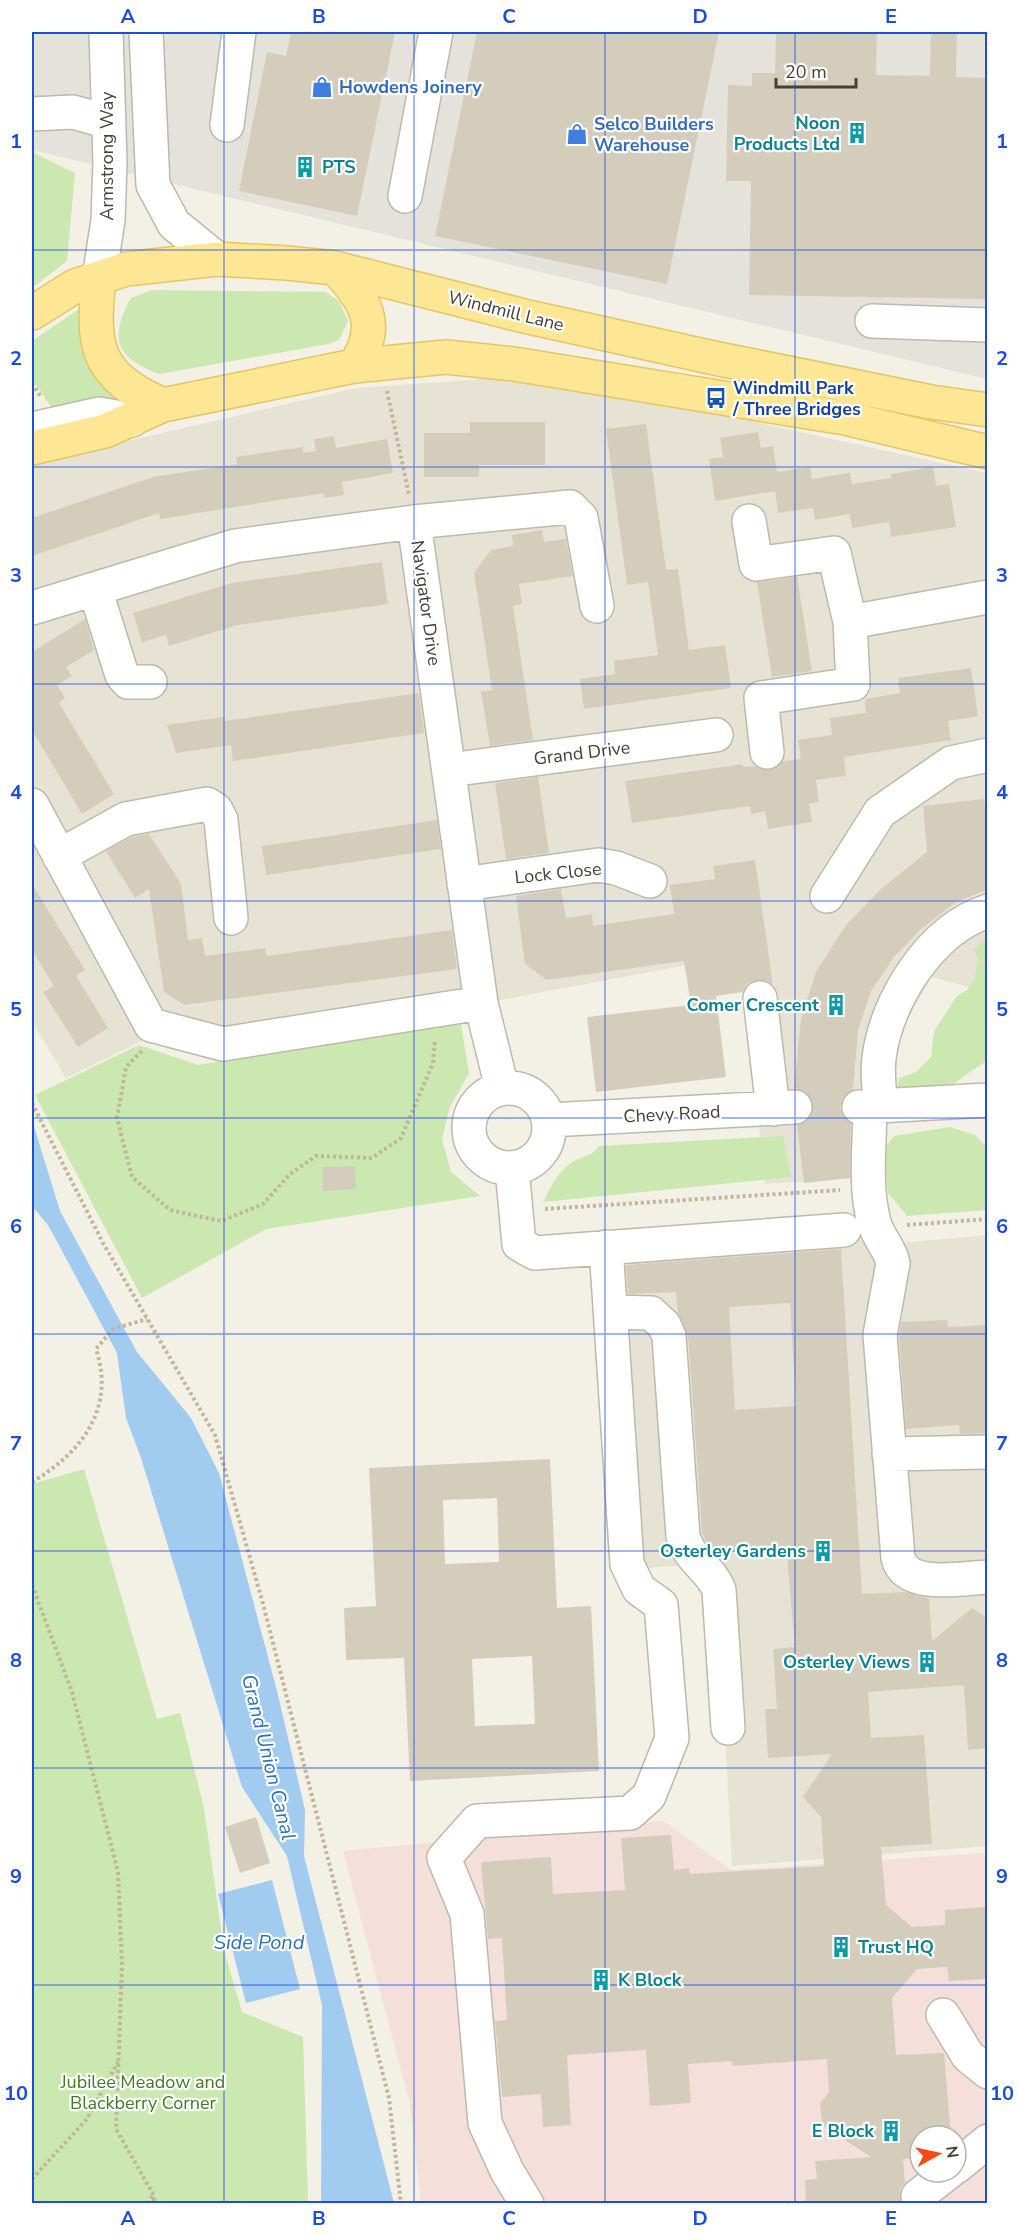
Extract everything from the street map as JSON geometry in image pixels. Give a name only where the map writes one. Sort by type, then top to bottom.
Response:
[{"type":"main road","name":"Windmill Lane","points":[[32,313],[75,286],[126,269],[217,260],[335,268],[524,316],[714,358],[931,402],[987,410]]},
{"type":"main road","points":[[335,268],[357,291],[368,316],[370,335],[365,350],[367,364]]},
{"type":"main road","points":[[99,279],[94,321],[99,351],[111,369],[139,395],[163,405]]},
{"type":"main road","points":[[32,448],[105,431],[163,405],[367,364],[446,357],[514,364],[845,418],[987,452]]},
{"type":"street","name":"Armstrong Way","points":[[99,279],[108,220],[106,32]]},
{"type":"street","points":[[146,32],[153,185],[174,224],[217,260]]},
{"type":"street","points":[[227,125],[239,32]]},
{"type":"street","points":[[405,196],[436,32]]},
{"type":"street","points":[[32,114],[73,112],[108,122]]},
{"type":"street","points":[[872,321],[987,325]]},
{"type":"street","points":[[32,429],[99,414],[132,420]]},
{"type":"street","points":[[414,522],[570,507],[581,518],[597,606]]},
{"type":"street","points":[[749,521],[756,564],[834,553],[850,622],[853,684],[761,698],[767,752]]},
{"type":"street","name":"Navigator Drive","points":[[32,609],[235,546],[414,522],[481,1003],[502,1088]]},
{"type":"street","points":[[95,589],[122,675],[128,682],[150,682]]},
{"type":"street","points":[[850,622],[987,597]]},
{"type":"street","name":"Grand Drive","points":[[449,770],[716,735]]},
{"type":"street","points":[[827,896],[880,812],[951,763],[987,755]]},
{"type":"street","points":[[59,856],[126,819],[207,804],[216,810],[221,820],[231,918]]},
{"type":"street","points":[[32,805],[151,1025],[224,1044],[481,1003]]},
{"type":"street","name":"Lock Close","points":[[464,884],[598,865],[616,868],[650,881]]},
{"type":"street","points":[[987,911],[969,919],[937,944],[895,1003],[884,1033],[868,1106],[869,1188],[874,1224],[891,1254],[893,1263],[880,1335],[901,1569],[909,1576],[929,1578],[987,1577]]},
{"type":"street","name":"Chevy Road","points":[[549,1120],[784,1108],[760,998]]},
{"type":"street","points":[[502,1088],[519,1088],[532,1094],[542,1104],[549,1120],[548,1140],[541,1153],[526,1165],[512,1169],[488,1163],[477,1154],[470,1142],[468,1124],[472,1110],[491,1091],[502,1088]]},
{"type":"street","points":[[868,1106],[987,1100]]},
{"type":"street","points":[[512,1169],[519,1244],[535,1252],[844,1230]]},
{"type":"street","points":[[527,2204],[507,2171],[485,2123],[467,1914],[444,1858],[477,1821],[630,1813],[649,1796],[672,1738],[661,1605],[639,1589],[627,1564],[606,1247]]},
{"type":"street","points":[[611,1312],[651,1313],[664,1325],[669,1336],[683,1536],[686,1549],[713,1578],[719,1590],[728,1728]]},
{"type":"street","points":[[889,1454],[987,1452]]},
{"type":"street","points":[[943,2015],[968,2056],[987,2072]]},
{"type":"street","points":[[968,2157],[987,2141]]},
{"type":"street","points":[[918,2196],[934,2184]]},
{"type":"path","points":[[367,364],[414,522]]},
{"type":"path","points":[[164,1029],[126,1067],[117,1118],[132,1177],[170,1210],[221,1221],[263,1204],[290,1174],[316,1156],[372,1158],[401,1138],[433,1063],[436,1012]]},
{"type":"path","points":[[32,1103],[103,1243],[215,1435],[262,1600],[389,2098],[401,2204]]},
{"type":"path","points":[[538,1210],[869,1188]]},
{"type":"path","points":[[897,1226],[987,1219]]},
{"type":"path","points":[[32,1482],[53,1470],[67,1457],[85,1438],[93,1422],[101,1401],[102,1387],[100,1361],[96,1349],[113,1329],[147,1319]]},
{"type":"path","points":[[32,1585],[72,1692],[118,1872],[122,1965],[116,2129],[153,2194],[155,2204]]},
{"type":"path","points":[[32,2179],[87,2119],[118,2061]]},
{"type":"path","points":[[148,2204],[153,2194]]},
{"type":"shaded area","points":[[32,32],[987,32],[987,379],[32,150]]},
{"type":"shaded area","points":[[499,378],[574,382],[987,473],[987,992],[931,977],[882,1066],[875,1177],[765,1184],[741,955],[436,1012],[219,1043],[165,1030],[66,1078],[32,1021],[32,463],[356,388]]},
{"type":"shaded area","points":[[851,1231],[867,1246],[987,1235],[987,1846],[732,1866],[716,1563],[630,1569],[610,1249]]},
{"type":"shaded area","points":[[663,1821],[731,1870],[987,1853],[987,2203],[421,2203],[410,2104],[343,1851]]},
{"type":"green space","points":[[32,152],[75,173],[67,261],[32,288]]},
{"type":"green space","points":[[152,290],[325,292],[339,301],[348,321],[339,340],[328,344],[159,374],[133,361],[120,345],[119,336],[124,312],[131,298]]},
{"type":"green space","points":[[79,309],[80,338],[86,361],[98,381],[119,403],[56,414],[32,379],[32,341]]},
{"type":"green space","points":[[987,939],[986,1061],[953,1084],[897,1090],[899,1078],[916,1072],[931,1057],[934,1031],[957,996],[967,990],[975,978],[978,957],[974,949]]},
{"type":"green space","points":[[461,1024],[469,1073],[449,1109],[442,1139],[451,1172],[480,1196],[266,1229],[142,1298],[35,1095],[139,1045],[198,1065]]},
{"type":"green space","points":[[950,1127],[975,1135],[987,1147],[987,1210],[907,1216],[888,1193],[884,1149],[894,1136]]},
{"type":"green space","points":[[783,1136],[791,1177],[543,1202],[566,1166],[590,1154],[599,1146]]},
{"type":"green space","name":"Jubilee Meadow and Blackberry Corner","points":[[84,1469],[157,1719],[180,1713],[204,1808],[224,1950],[242,2012],[303,2037],[308,2203],[32,2203],[32,1484]]},
{"type":"water","name":"Grand Union Canal","points":[[32,1120],[60,1211],[137,1352],[191,1418],[219,1473],[277,1691],[305,1810],[304,1856],[394,2203],[321,2203],[322,2005],[287,1856],[242,1787],[141,1458],[126,1418],[117,1353],[48,1225],[32,1206]]},
{"type":"water","name":"Side Pond","points":[[272,1880],[300,1989],[246,2003],[218,1894]]},
{"type":"building","points":[[291,32],[395,32],[357,216],[239,191],[267,52],[286,56]]},
{"type":"building","name":"Selco Builders Warehouse","points":[[477,32],[719,32],[667,284],[435,236]]},
{"type":"building","name":"Noon Products Ltd","points":[[776,32],[877,32],[876,75],[930,76],[931,32],[957,33],[956,77],[987,78],[987,299],[749,295],[751,181],[726,181],[728,85],[752,86],[752,73],[775,73]]},
{"type":"building","points":[[470,422],[545,422],[545,465],[479,465],[479,477],[424,477],[424,433],[470,433]]},
{"type":"building","points":[[646,424],[666,570],[678,569],[689,650],[725,645],[731,688],[584,709],[580,679],[615,674],[614,661],[658,655],[648,582],[627,585],[606,429]]},
{"type":"building","points":[[758,432],[761,448],[773,446],[777,472],[810,467],[812,479],[850,473],[852,484],[891,478],[891,474],[933,467],[936,486],[949,484],[956,527],[891,537],[889,522],[852,528],[850,514],[815,520],[813,508],[778,513],[775,491],[715,501],[709,459],[723,457],[720,438]]},
{"type":"building","points":[[334,436],[336,448],[387,439],[393,473],[342,482],[344,495],[324,498],[324,493],[160,519],[159,513],[32,556],[32,518],[153,477],[237,464],[236,457],[303,447],[303,453],[316,451],[314,439]]},
{"type":"building","points":[[542,530],[544,542],[566,539],[573,576],[519,584],[522,604],[513,606],[533,740],[490,746],[481,692],[492,690],[474,573],[491,550],[513,546],[512,535]]},
{"type":"building","points":[[382,562],[388,604],[238,625],[169,646],[166,635],[142,642],[133,613],[232,583]]},
{"type":"building","points":[[797,577],[812,671],[772,677],[757,582]]},
{"type":"building","points":[[85,619],[94,650],[66,667],[72,676],[57,685],[65,698],[59,703],[114,794],[82,814],[32,730],[32,652]]},
{"type":"building","points":[[971,668],[978,716],[948,721],[951,740],[844,757],[846,776],[816,780],[819,802],[809,804],[812,822],[768,829],[765,811],[751,814],[750,806],[632,823],[625,781],[743,764],[743,767],[755,766],[770,770],[783,761],[801,759],[798,740],[832,735],[830,718],[866,713],[865,699],[900,693],[898,678]]},
{"type":"building","points":[[419,693],[424,733],[233,761],[231,745],[176,753],[167,725],[224,717],[225,721]]},
{"type":"building","points":[[538,777],[549,853],[506,859],[495,783]]},
{"type":"building","name":"Comer Crescent","points":[[984,799],[987,829],[987,890],[956,902],[921,929],[894,957],[871,991],[858,1031],[853,1090],[843,1098],[840,1107],[843,1117],[851,1124],[850,1178],[804,1183],[797,1125],[806,1122],[811,1116],[814,1105],[810,1096],[794,1088],[801,1019],[816,972],[846,925],[881,889],[927,852],[923,806]]},
{"type":"building","points":[[437,820],[441,849],[266,875],[262,846]]},
{"type":"building","points":[[149,834],[181,884],[188,940],[202,938],[205,956],[265,948],[266,956],[452,930],[457,969],[184,1005],[164,992],[149,889],[135,898],[106,851],[132,837]]},
{"type":"building","points":[[755,860],[773,985],[767,981],[757,980],[748,983],[742,992],[716,996],[726,1077],[596,1092],[587,1017],[691,1005],[684,961],[547,980],[525,964],[516,896],[561,889],[566,918],[592,914],[593,926],[674,914],[670,885],[715,879],[713,866]]},
{"type":"building","points":[[32,884],[85,970],[76,976],[108,1028],[78,1047],[43,992],[54,986],[32,950]]},
{"type":"building","points":[[355,1166],[356,1189],[323,1191],[322,1167]]},
{"type":"building","points":[[841,1249],[862,1594],[904,1592],[929,1598],[932,1641],[972,1608],[987,1618],[987,1748],[968,1750],[964,1685],[868,1692],[871,1738],[924,1735],[932,1844],[881,1847],[886,1905],[912,1927],[945,1925],[945,1910],[987,1907],[987,1979],[949,1981],[947,1967],[917,1969],[892,1998],[896,2055],[944,2053],[950,2124],[908,2124],[908,2159],[903,2159],[905,2183],[900,2189],[901,2204],[806,2204],[805,2180],[817,2179],[815,2161],[871,2157],[822,2125],[820,2103],[829,2093],[827,2059],[733,2066],[732,2061],[688,2064],[691,2103],[650,2106],[646,2050],[567,2055],[571,2125],[543,2127],[541,2094],[502,2097],[495,2021],[507,2020],[502,1938],[488,1939],[481,1862],[551,1857],[553,1894],[625,1890],[621,1838],[671,1835],[674,1870],[689,1868],[690,1874],[824,1866],[821,1817],[803,1797],[832,1754],[768,1758],[765,1709],[777,1709],[773,1649],[795,1647],[786,1547],[715,1553],[706,1542],[702,1532],[688,1335],[678,1313],[676,1292],[628,1294],[626,1265]],"holes":[[[790,1303],[796,1406],[735,1410],[729,1307]]]},
{"type":"building","points":[[947,1320],[948,1327],[987,1325],[987,1433],[960,1434],[959,1425],[906,1429],[899,1336],[901,1322]]},
{"type":"building","points":[[550,1459],[557,1608],[591,1606],[599,1771],[410,1781],[404,1658],[346,1660],[344,1608],[376,1606],[369,1468]],"holes":[[[497,1498],[499,1562],[445,1564],[443,1500]],[[532,1656],[535,1724],[475,1726],[472,1659]]]},
{"type":"building","points":[[256,1817],[270,1863],[240,1873],[225,1827]]},
{"type":"tunnel","points":[[795,1107],[854,1108]]},
{"type":"place","name":"Howdens Joinery","points":[[322,87]]},
{"type":"place","name":"Noon Products Ltd","points":[[857,133]]},
{"type":"place","name":"Selco Builders Warehouse","points":[[577,134]]},
{"type":"place","name":"PTS","points":[[305,167]]},
{"type":"place","name":"Windmill Park / Three Bridges","points":[[716,398]]},
{"type":"place","name":"Comer Crescent","points":[[836,1005]]},
{"type":"place","name":"Osterley Gardens","points":[[823,1551]]},
{"type":"place","name":"Osterley Views","points":[[927,1662]]},
{"type":"place","name":"Trust HQ","points":[[841,1947]]},
{"type":"place","name":"K Block","points":[[601,1980]]},
{"type":"place","name":"E Block","points":[[891,2131]]}]
